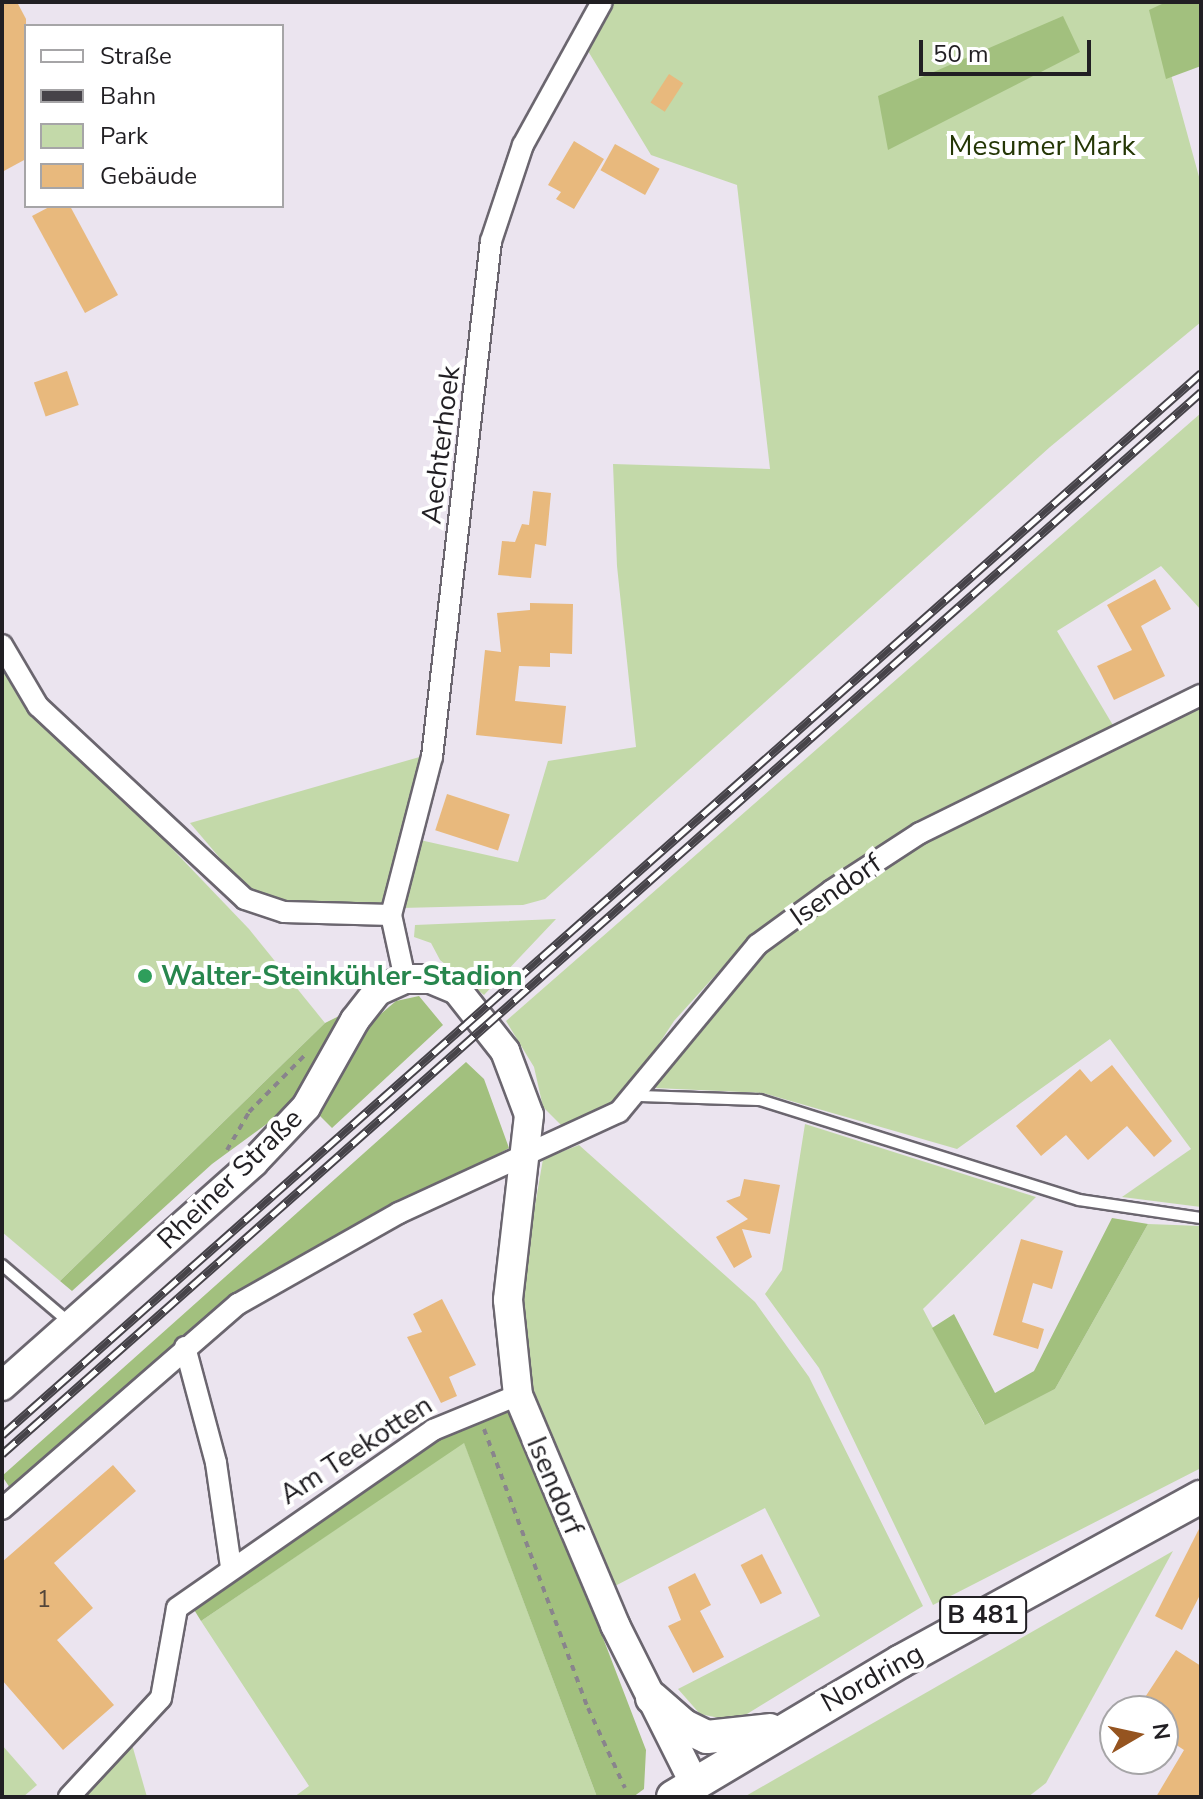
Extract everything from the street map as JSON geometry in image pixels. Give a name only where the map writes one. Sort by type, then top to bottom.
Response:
[{"type":"main road","name":"Nordring","points":[[690,1792],[785,1727],[1201,1497]]},
{"type":"main road","points":[[652,1698],[684,1726],[707,1737],[785,1727]]},
{"type":"street","name":"Aechterhoek","points":[[405,979],[391,915],[432,757],[491,241],[523,145],[602,2]]},
{"type":"street","points":[[2,645],[38,706],[245,899],[284,912],[391,915]]},
{"type":"street","name":"Isendorf","points":[[526,1151],[584,1130],[638,1096],[697,1012],[757,945],[831,891],[920,833],[1201,695]]},
{"type":"street","name":"Isendorf","points":[[405,979],[431,979],[457,990],[505,1051],[527,1104],[526,1151],[508,1300],[518,1395],[552,1482],[652,1698],[690,1792]]},
{"type":"street","name":"Rheiner Straße","points":[[2,1386],[253,1163],[306,1107],[355,1020],[378,991],[405,979]]},
{"type":"street","points":[[2,1509],[238,1304],[399,1213],[526,1151]]},
{"type":"street","points":[[185,1347],[216,1463],[231,1567]]},
{"type":"street","name":"Am Teekotten","points":[[69,1797],[161,1698],[177,1608],[231,1567],[433,1430],[477,1408],[518,1395]]},
{"type":"lane","points":[[638,1096],[760,1100],[1079,1200],[1201,1218]]},
{"type":"lane","points":[[2,1265],[72,1325]]},
{"type":"path","points":[[477,1408],[531,1561],[625,1788]]},
{"type":"green space","name":"Mesumer Mark","points":[[615,2],[1166,2],[1153,9],[1201,184],[1201,322],[1050,447],[545,899],[523,905],[401,908],[420,840],[518,862],[548,761],[636,747],[617,566],[613,464],[770,469],[737,185],[651,155],[588,51]]},
{"type":"green space","points":[[1166,2],[1201,2],[1201,66],[1166,79],[1149,10]]},
{"type":"green space","points":[[1063,16],[1080,52],[888,150],[878,96]]},
{"type":"green space","points":[[1201,413],[1201,610],[1161,566],[1057,631],[1114,727],[917,823],[822,884],[748,939],[674,1021],[628,1091],[600,1111],[561,1125],[543,1107],[534,1067],[506,1021]]},
{"type":"green space","name":"Walter-Steinkühler-Stadion","points":[[2,671],[249,929],[325,1023],[60,1281],[2,1232]]},
{"type":"green space","points":[[1201,703],[1201,1207],[1122,1197],[1191,1149],[1110,1039],[957,1149],[763,1093],[655,1088],[700,1019],[761,951],[923,840]]},
{"type":"green space","points":[[423,756],[384,906],[287,901],[248,891],[190,823]]},
{"type":"green space","points":[[556,919],[484,995],[440,960],[431,943],[414,937],[415,925]]},
{"type":"green space","points":[[419,996],[443,1025],[332,1128],[302,1098],[212,1164],[72,1291],[60,1281],[325,1023],[341,1015],[362,1030],[396,1001]]},
{"type":"green space","points":[[466,1062],[484,1079],[509,1148],[234,1301],[12,1491],[2,1476]]},
{"type":"green space","points":[[805,1124],[1036,1197],[923,1309],[984,1424],[1055,1389],[1148,1224],[1201,1226],[1201,1468],[933,1605],[819,1368],[765,1294],[782,1270]]},
{"type":"green space","points":[[579,1145],[755,1302],[809,1377],[923,1606],[747,1714],[724,1719],[700,1714],[678,1689],[820,1616],[765,1508],[615,1586],[550,1439],[531,1381],[522,1327],[524,1270],[543,1159]]},
{"type":"green space","points":[[1112,1218],[1148,1224],[1055,1389],[985,1425],[932,1328],[954,1314],[995,1393],[1034,1371]]},
{"type":"green space","points":[[514,1406],[646,1750],[644,1789],[633,1797],[597,1797],[464,1443],[201,1621],[193,1608],[437,1438]]},
{"type":"green space","points":[[464,1442],[597,1797],[294,1797],[309,1786],[201,1621]]},
{"type":"green space","points":[[1173,1551],[1046,1783],[1028,1797],[744,1797]]},
{"type":"green space","points":[[131,1741],[147,1797],[80,1797]]},
{"type":"green space","points":[[2,1745],[37,1785],[23,1797],[2,1797]]},
{"type":"building","points":[[2,2],[17,2],[26,19],[24,160],[2,172]]},
{"type":"building","points":[[669,74],[683,83],[665,112],[650,103]]},
{"type":"building","points":[[574,141],[604,159],[574,209],[556,199],[561,192],[548,185]]},
{"type":"building","points":[[615,144],[660,169],[645,195],[600,170]]},
{"type":"building","points":[[47,208],[71,208],[118,295],[85,313],[32,216]]},
{"type":"building","points":[[67,371],[79,405],[46,416],[34,382]]},
{"type":"building","points":[[533,491],[551,493],[546,546],[535,544],[531,578],[498,575],[502,541],[515,542],[522,524],[529,525]]},
{"type":"building","points":[[1155,579],[1171,609],[1141,626],[1165,676],[1114,700],[1097,666],[1132,650],[1107,605]]},
{"type":"building","points":[[530,603],[573,604],[572,654],[550,653],[550,667],[519,666],[515,701],[566,706],[562,744],[476,735],[485,650],[501,652],[497,613],[530,610]]},
{"type":"building","points":[[447,794],[510,814],[498,851],[435,830]]},
{"type":"building","points":[[1112,1065],[1172,1141],[1154,1157],[1127,1126],[1088,1160],[1066,1135],[1041,1156],[1016,1126],[1080,1069],[1091,1082]]},
{"type":"building","points":[[744,1179],[780,1185],[770,1234],[742,1229],[752,1257],[734,1268],[716,1237],[748,1219],[726,1201],[740,1196]]},
{"type":"building","points":[[1021,1239],[1063,1251],[1052,1289],[1033,1283],[1022,1322],[1044,1329],[1038,1349],[993,1335]]},
{"type":"building","points":[[442,1299],[476,1365],[449,1377],[457,1396],[441,1403],[407,1337],[422,1332],[413,1314]]},
{"type":"building","points":[[113,1465],[136,1491],[54,1563],[93,1608],[57,1640],[114,1705],[63,1750],[2,1680],[2,1562]]},
{"type":"building","points":[[1201,1525],[1201,1593],[1182,1630],[1155,1616]]},
{"type":"building","points":[[762,1554],[782,1593],[761,1604],[741,1565]]},
{"type":"building","points":[[695,1573],[711,1605],[700,1611],[724,1657],[693,1673],[668,1626],[681,1620],[668,1587]]},
{"type":"building","points":[[1176,1650],[1201,1666],[1201,1797],[1156,1797],[1169,1775],[1179,1775],[1179,1758],[1184,1750],[1179,1747],[1179,1695],[1146,1695]]},
{"type":"railway","points":[[2,1435],[1201,373]]},
{"type":"railway","points":[[2,1454],[1201,392]]},
{"type":"place","name":"Walter-Steinkühler-Stadion","points":[[145,976]]}]
